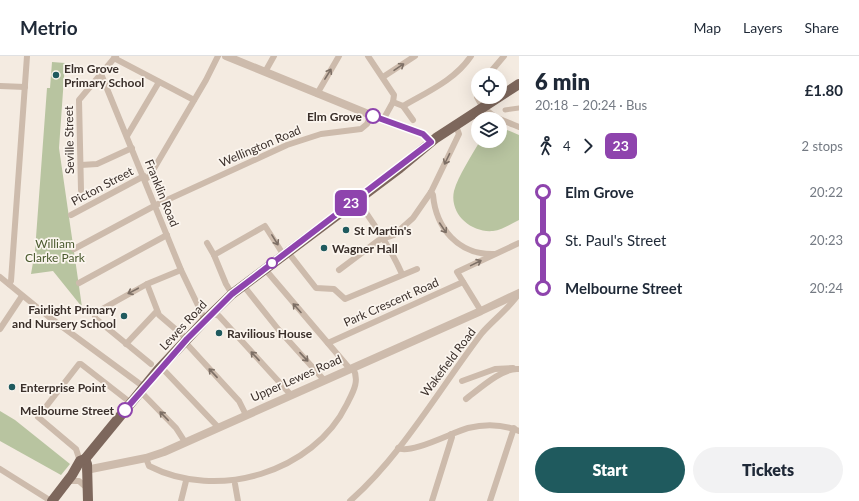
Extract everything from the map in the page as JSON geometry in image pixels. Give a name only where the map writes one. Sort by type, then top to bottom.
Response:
[{"type":"main road","points":[[431,142],[519,84]]},
{"type":"main road","name":"Lewes Road","points":[[51,501],[76,475],[82,460],[161,367],[232,294],[264,268],[287,254],[317,228],[383,180],[431,142]]},
{"type":"main road","points":[[82,460],[76,475],[88,489],[88,501]]},
{"type":"street","points":[[9,284],[11,281],[28,56]]},
{"type":"street","points":[[144,178],[150,175],[218,56]]},
{"type":"street","points":[[226,56],[317,94],[423,134],[431,142]]},
{"type":"street","points":[[265,72],[274,56]]},
{"type":"street","points":[[317,94],[339,56]]},
{"type":"street","points":[[368,56],[394,94],[393,102],[383,120]]},
{"type":"street","points":[[383,77],[415,56]]},
{"type":"street","points":[[403,106],[450,78],[464,67],[471,56]]},
{"type":"street","points":[[494,68],[504,56]]},
{"type":"street","points":[[115,57],[194,100]]},
{"type":"street","name":"Seville Street","points":[[81,190],[79,100],[115,57]]},
{"type":"street","name":"Franklin Road","points":[[101,74],[156,205],[181,270],[209,316]]},
{"type":"street","points":[[127,136],[159,82]]},
{"type":"street","points":[[0,86],[25,88]]},
{"type":"street","points":[[393,102],[403,106],[413,120]]},
{"type":"street","points":[[480,104],[483,109],[494,116],[519,127]]},
{"type":"street","points":[[505,110],[519,108]]},
{"type":"street","name":"Wellington Road","points":[[74,249],[156,205],[294,142],[321,134],[361,129],[367,124],[371,115]]},
{"type":"street","points":[[339,270],[384,239],[390,238],[405,227],[417,213],[431,192],[459,134],[456,126]]},
{"type":"street","points":[[81,165],[97,164],[132,148]]},
{"type":"street","name":"Picton Street","points":[[71,215],[144,178]]},
{"type":"street","points":[[431,192],[433,195],[438,220],[448,234],[465,247],[484,254],[495,254]]},
{"type":"street","points":[[356,199],[384,239],[402,274]]},
{"type":"street","points":[[214,256],[263,226],[266,226],[287,254],[316,288],[334,289],[345,299],[417,268]]},
{"type":"street","points":[[79,282],[167,235]]},
{"type":"street","points":[[207,243],[232,294]]},
{"type":"street","points":[[481,311],[457,272],[519,243]]},
{"type":"street","points":[[146,458],[150,467],[169,476],[186,481],[212,484],[235,484],[258,479],[278,472],[316,446],[334,426],[349,400],[357,378],[352,368],[264,268]]},
{"type":"street","points":[[151,364],[95,318],[94,314],[147,284],[181,270]]},
{"type":"street","points":[[0,277],[22,296],[142,389],[173,425],[185,442]]},
{"type":"street","name":"Park Crescent Road","points":[[328,342],[463,282]]},
{"type":"street","points":[[147,284],[157,311],[186,340],[239,401],[246,414]]},
{"type":"street","points":[[243,284],[278,329],[324,380]]},
{"type":"street","name":"Upper Lewes Road","points":[[76,475],[146,458],[185,442],[519,293]]},
{"type":"street","name":"Wakefield Road","points":[[350,501],[364,488],[398,448],[467,353],[492,321],[516,299],[519,293]]},
{"type":"street","points":[[0,329],[22,296]]},
{"type":"street","points":[[126,344],[157,311]]},
{"type":"street","points":[[209,316],[219,316],[291,395]]},
{"type":"street","points":[[82,460],[76,449],[38,417],[79,364],[81,364],[131,403]]},
{"type":"street","points":[[161,367],[218,427]]},
{"type":"street","points":[[462,382],[499,368],[518,369]]},
{"type":"street","points":[[466,399],[495,378],[518,369]]},
{"type":"street","points":[[398,448],[408,450],[468,428],[487,425],[516,430],[490,501]]},
{"type":"street","points":[[432,501],[452,437],[451,434]]},
{"type":"street","points":[[0,469],[51,501]]},
{"type":"street","points":[[76,475],[79,481],[88,489]]},
{"type":"street","points":[[181,501],[186,481]]},
{"type":"street","points":[[235,484],[238,501]]},
{"type":"green space","name":"William Clarke Park","points":[[52,62],[65,63],[59,148],[82,307],[53,271],[31,274],[35,251],[47,88],[50,88]]},
{"type":"green space","points":[[507,130],[519,135],[519,220],[500,229],[485,231],[477,229],[463,220],[458,214],[453,199],[456,185],[476,148],[507,148]]},
{"type":"green space","points":[[0,411],[15,420],[70,464],[61,475],[0,441]]},
{"type":"bus line","name":"23","points":[[125,410],[158,370],[187,339],[243,284],[400,168],[431,142],[423,134],[373,116]]},
{"type":"place","name":"Elm Grove Primary School","points":[[56,75]]},
{"type":"place","name":"Elm Grove","points":[[373,116]]},
{"type":"place","name":"St Martin's","points":[[346,230]]},
{"type":"place","name":"Wagner Hall","points":[[324,248]]},
{"type":"place","name":"Fairlight Primary and Nursery School","points":[[124,316]]},
{"type":"place","name":"Ravilious House","points":[[219,333]]},
{"type":"place","name":"Enterprise Point","points":[[12,387]]},
{"type":"place","name":"Melbourne Street","points":[[125,410]]}]
